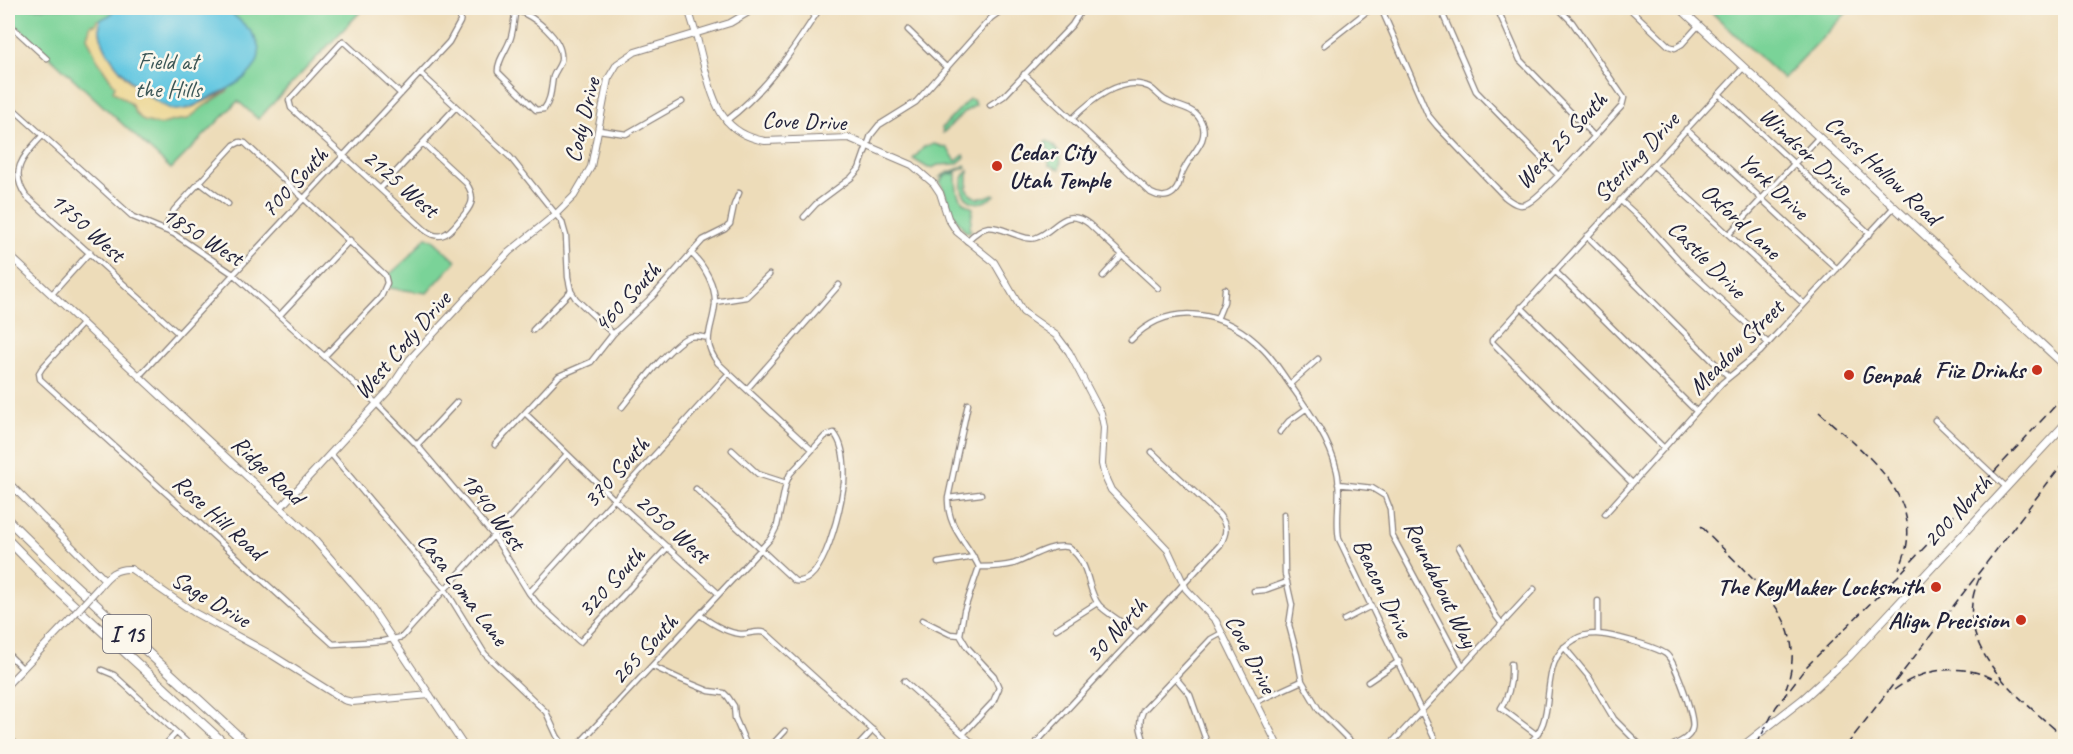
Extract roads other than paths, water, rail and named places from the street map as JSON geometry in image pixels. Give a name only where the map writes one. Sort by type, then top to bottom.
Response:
[{"type":"highway","name":"I 15","points":[[8,520],[249,747]]},
{"type":"highway","name":"I 15","points":[[8,540],[53,586],[227,747]]},
{"type":"main road","name":"Cross Hollow Road","points":[[1680,8],[2063,362],[2066,373]]},
{"type":"main road","name":"200 North","points":[[1743,747],[1803,699],[1849,657],[2066,423]]},
{"type":"street","name":"700 South","points":[[140,375],[449,42],[459,22],[462,8]]},
{"type":"street","name":"Cove Drive","points":[[688,8],[713,99],[726,121],[740,133],[765,141],[849,138],[912,165],[927,176],[940,193],[951,223],[967,241],[987,255],[997,266],[1014,300],[1023,312],[1057,336],[1069,352],[1101,413],[1104,427],[1102,464],[1105,477],[1121,501],[1168,550],[1191,595],[1206,609],[1222,633],[1278,747]]},
{"type":"street","name":"Cody Drive","points":[[556,214],[574,195],[591,167],[608,79],[617,64],[635,52],[730,23],[751,8]]},
{"type":"street","points":[[726,121],[749,103],[795,47],[820,8]]},
{"type":"street","points":[[804,217],[816,204],[851,178],[859,169],[871,135],[879,125],[916,102],[991,18],[1005,8]]},
{"type":"street","points":[[990,105],[1002,98],[1072,25],[1079,14],[1079,8]]},
{"type":"street","points":[[1324,45],[1374,8]]},
{"type":"street","name":"West 25 South","points":[[1381,8],[1428,115],[1505,197],[1523,206],[1532,202],[1558,175],[1622,106],[1624,98],[1572,22],[1559,8]]},
{"type":"street","points":[[1440,8],[1476,91],[1558,175]]},
{"type":"street","points":[[1497,8],[1520,60],[1594,136]]},
{"type":"street","points":[[1629,8],[1669,46],[1675,48],[1682,44],[1699,25]]},
{"type":"street","points":[[516,9],[528,14],[552,35],[559,46],[561,60],[554,74],[549,103],[544,109],[536,110],[498,72],[497,65],[512,36],[516,9]]},
{"type":"street","points":[[8,23],[47,59]]},
{"type":"street","points":[[908,30],[947,68]]},
{"type":"street","name":"2125 West","points":[[401,94],[343,41],[289,100],[291,108],[424,230],[437,236],[444,235],[469,209],[473,200],[471,191],[466,183],[423,143]]},
{"type":"street","name":"Sterling Drive","points":[[1632,483],[1492,342],[1494,336],[1744,67]]},
{"type":"street","points":[[420,73],[510,157],[562,222],[566,236],[567,277],[571,291],[576,299],[613,334]]},
{"type":"street","points":[[1024,74],[1072,119],[1151,193],[1161,196],[1171,195],[1203,138],[1204,131],[1200,118],[1192,110],[1168,102],[1144,85],[1128,84],[1116,87],[1088,103],[1072,119]]},
{"type":"street","name":"Windsor Drive","points":[[1719,94],[1870,234]]},
{"type":"street","points":[[599,130],[626,134],[682,102]]},
{"type":"street","name":"1850 West","points":[[8,104],[133,217],[165,230],[233,274],[376,403]]},
{"type":"street","points":[[380,189],[456,107]]},
{"type":"street","name":"York Drive","points":[[1686,129],[1837,269]]},
{"type":"street","name":"1750 West","points":[[43,135],[21,162],[18,180],[20,188],[26,196],[178,333]]},
{"type":"street","points":[[1729,234],[1819,137]]},
{"type":"street","points":[[165,230],[174,210],[199,182],[234,145],[240,142],[245,143],[381,270],[387,283],[381,297],[325,356]]},
{"type":"street","name":"Oxford Lane","points":[[1653,165],[1804,304]]},
{"type":"street","points":[[199,182],[228,204]]},
{"type":"street","name":"460 South","points":[[495,445],[559,376],[591,362],[613,334],[653,296],[703,240],[719,233],[730,224],[734,205],[740,194]]},
{"type":"street","name":"Castle Drive","points":[[1620,200],[1648,226],[1687,269],[1768,344]]},
{"type":"street","name":"Meadow Street","points":[[1605,513],[1696,411],[1729,377],[1768,344],[1894,207]]},
{"type":"street","name":"West Cody Drive","points":[[281,507],[390,389],[410,359],[509,252],[556,214]]},
{"type":"street","points":[[967,241],[979,229],[988,226],[1025,238],[1033,238],[1061,220],[1077,218],[1089,224],[1158,288]]},
{"type":"street","points":[[1587,236],[1729,377]]},
{"type":"street","points":[[280,315],[350,240]]},
{"type":"street","points":[[52,294],[90,252]]},
{"type":"street","points":[[691,253],[705,267],[715,302],[708,338],[711,355],[812,450]]},
{"type":"street","name":"Ridge Road","points":[[8,254],[281,507],[337,564],[365,598],[464,747]]},
{"type":"street","points":[[1103,276],[1122,255]]},
{"type":"street","points":[[1555,271],[1696,411]]},
{"type":"street","points":[[715,302],[746,297],[769,275]]},
{"type":"street","points":[[747,389],[839,285]]},
{"type":"street","points":[[1131,340],[1160,319],[1196,314],[1217,319],[1224,302],[1224,289]]},
{"type":"street","points":[[534,330],[571,291]]},
{"type":"street","points":[[1521,307],[1663,447]]},
{"type":"street","name":"Beacon Drive","points":[[1217,319],[1246,335],[1260,346],[1290,384],[1318,427],[1333,460],[1338,484],[1336,524],[1339,539],[1438,747]]},
{"type":"street","name":"Rose Hill Road","points":[[83,322],[39,373],[40,379],[327,640],[339,645],[393,640]]},
{"type":"street","points":[[622,406],[660,361],[683,339],[696,336],[708,338]]},
{"type":"street","points":[[1290,384],[1318,359]]},
{"type":"street","name":"370 South","points":[[529,593],[729,373]]},
{"type":"street","points":[[417,445],[456,402]]},
{"type":"street","name":"1840 West","points":[[376,403],[417,445],[494,536],[529,593],[580,642]]},
{"type":"street","points":[[963,735],[993,702],[999,688],[994,676],[967,647],[960,635],[964,611],[979,567],[950,519],[948,498],[968,404]]},
{"type":"street","points":[[1280,432],[1289,421],[1306,408]]},
{"type":"street","name":"2050 West","points":[[525,413],[615,500],[719,594]]},
{"type":"street","points":[[1935,420],[2006,487]]},
{"type":"street","points":[[696,489],[795,581],[802,582],[807,579],[822,562],[829,548],[844,483],[840,440],[834,433],[825,436],[790,474],[786,483],[759,474],[732,450]]},
{"type":"street","name":"30 North","points":[[1033,747],[1220,545],[1225,536],[1226,528],[1219,515],[1152,452]]},
{"type":"street","name":"Casa Loma Lane","points":[[331,454],[445,590],[485,654],[546,712],[564,747]]},
{"type":"street","points":[[393,640],[402,637],[567,454]]},
{"type":"street","points":[[8,482],[105,580],[8,684]]},
{"type":"street","name":"265 South","points":[[578,747],[771,538],[777,526],[786,483]]},
{"type":"street","name":"Roundabout Way","points":[[1338,484],[1372,488],[1385,496],[1390,509],[1392,535],[1463,667]]},
{"type":"street","points":[[948,498],[981,494]]},
{"type":"street","points":[[1284,514],[1287,582],[1293,605],[1288,625],[1302,681],[1319,710],[1355,747]]},
{"type":"street","name":"320 South","points":[[580,642],[668,547]]},
{"type":"street","points":[[979,567],[1014,564],[1053,547],[1068,547],[1083,563],[1097,603],[1137,633]]},
{"type":"street","points":[[1459,547],[1502,624]]},
{"type":"street","points":[[938,562],[974,557]]},
{"type":"street","name":"Sage Drive","points":[[105,580],[114,571],[131,569],[195,614],[272,655],[352,702],[430,695]]},
{"type":"street","points":[[1254,591],[1287,582]]},
{"type":"street","points":[[1389,747],[1534,589]]},
{"type":"street","points":[[1598,601],[1598,634]]},
{"type":"street","points":[[1056,629],[1097,603]]},
{"type":"street","points":[[1344,620],[1371,606]]},
{"type":"street","points":[[700,615],[738,634],[766,633],[890,747]]},
{"type":"street","points":[[922,620],[950,634],[960,635]]},
{"type":"street","points":[[1146,747],[1139,727],[1143,711],[1210,639],[1222,633]]},
{"type":"street","points":[[1525,747],[1537,735],[1545,719],[1552,666],[1564,647],[1574,639],[1598,634],[1655,649],[1666,654],[1673,662],[1678,671],[1693,726],[1688,736],[1672,747]]},
{"type":"street","points":[[1564,647],[1589,677],[1605,707],[1641,747]]},
{"type":"street","points":[[8,654],[22,668]]},
{"type":"street","points":[[1368,682],[1399,661]]},
{"type":"street","points":[[1511,664],[1510,686],[1501,708],[1537,735]]},
{"type":"street","points":[[652,666],[709,691],[724,693],[734,706],[735,718],[747,747]]},
{"type":"street","points":[[102,670],[114,675],[191,747]]},
{"type":"street","points":[[1175,677],[1190,695],[1208,747]]},
{"type":"street","points":[[904,681],[976,747]]},
{"type":"street","points":[[1255,703],[1302,681]]},
{"type":"street","points":[[858,747],[873,730]]},
{"type":"street","points":[[771,747],[785,731]]},
{"type":"street","points":[[164,747],[177,733]]},
{"type":"street","points":[[8,738],[17,747]]},
{"type":"water","points":[[115,8],[226,8],[252,33],[258,44],[257,63],[244,78],[226,90],[186,109],[171,109],[138,88],[110,56],[100,32],[100,20],[110,15]]},
{"type":"railway","points":[[1756,746],[1776,707],[1807,666],[1898,576],[2066,394]]},
{"type":"railway","points":[[1819,412],[1873,461],[1900,499],[1907,521],[1907,544],[1899,569]]},
{"type":"railway","points":[[1846,746],[2066,459]]},
{"type":"railway","points":[[1701,526],[1770,598],[1786,624],[1792,654],[1786,688]]},
{"type":"railway","points":[[1980,577],[1972,602],[1973,626],[1981,648],[1994,669],[2010,688],[2066,739]]},
{"type":"railway","points":[[1894,690],[1919,676],[1946,670],[1974,672],[2001,683]]},
{"type":"place","name":"Cedar City Utah Temple","points":[[997,166]]},
{"type":"place","name":"Fiiz Drinks","points":[[2037,370]]},
{"type":"place","name":"Genpak","points":[[1849,375]]},
{"type":"place","name":"The KeyMaker Locksmith","points":[[1936,587]]},
{"type":"place","name":"Align Precision","points":[[2021,620]]},
{"type":"park label","name":"Field at the Hills","points":[[168,75]]}]
